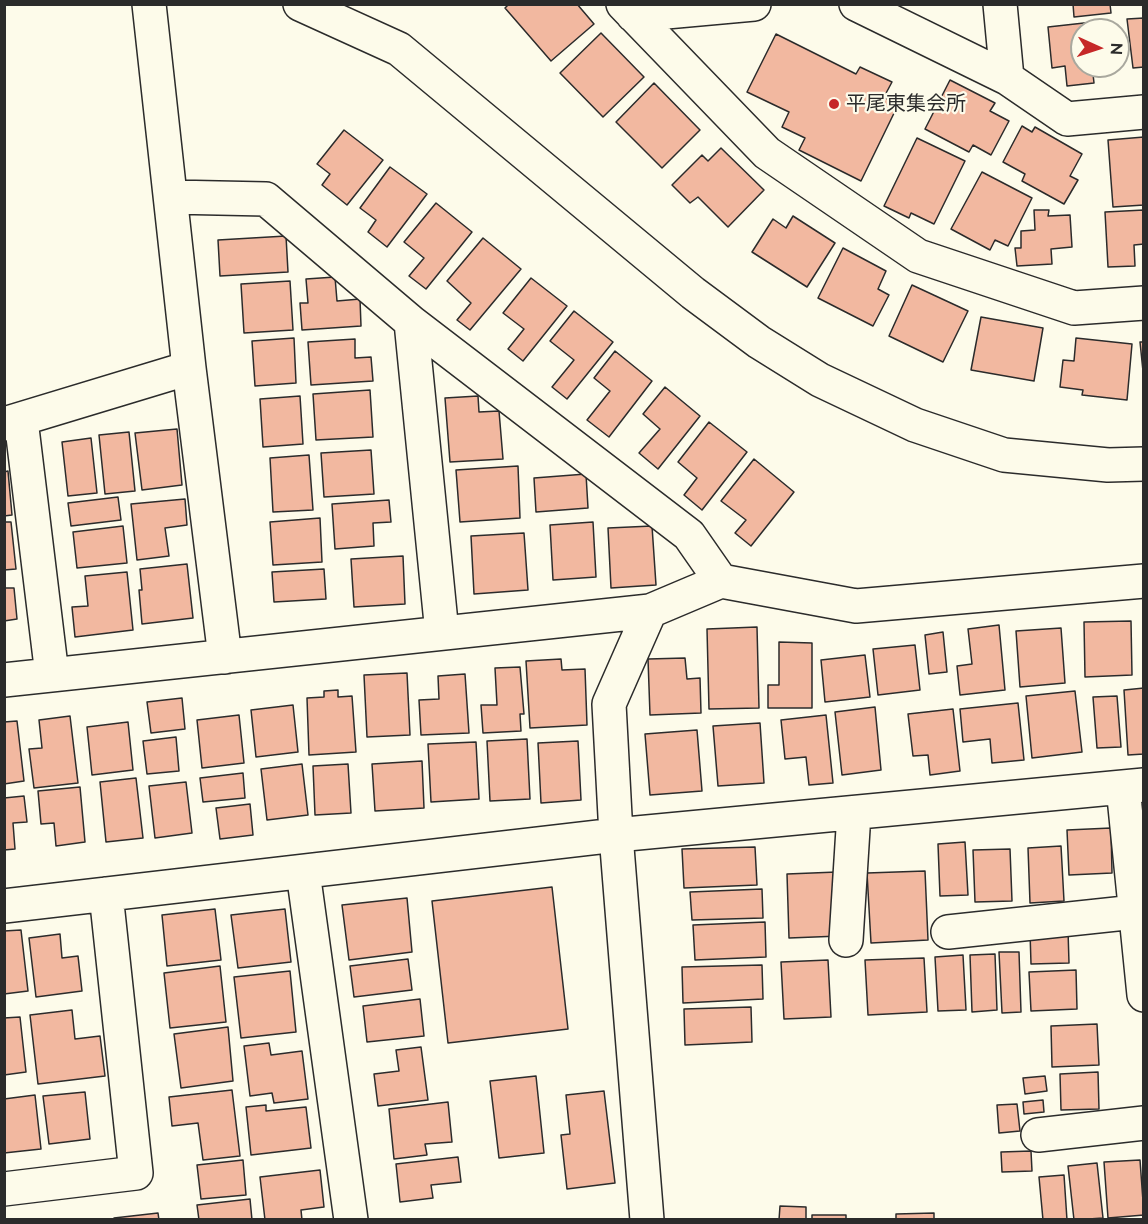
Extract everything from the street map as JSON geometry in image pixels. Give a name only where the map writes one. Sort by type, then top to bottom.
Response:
[{"type":"street","points":[[149,4],[189,368],[225,657]]},
{"type":"street","points":[[300,4],[399,50],[693,293],[759,342],[820,380],[915,425],[1004,455],[1108,465],[1143,464]]},
{"type":"street","points":[[628,10],[754,4]]},
{"type":"street","points":[[856,4],[1007,78],[1067,119],[1143,112]]},
{"type":"street","points":[[1000,4],[1007,78]]},
{"type":"street","points":[[628,10],[767,153],[918,256],[1074,308],[1143,303]]},
{"type":"street","points":[[171,197],[266,198],[411,322],[689,535],[722,581]]},
{"type":"street","points":[[411,322],[442,633]]},
{"type":"street","points":[[52,675],[13,422],[189,368]]},
{"type":"street","points":[[4,680],[650,611],[722,581],[856,606],[1143,581]]},
{"type":"street","points":[[647,1220],[616,835],[609,704],[650,611]]},
{"type":"street","points":[[4,906],[616,835],[1133,786],[1136,912],[1143,995]]},
{"type":"street","points":[[846,940],[854,813]]},
{"type":"street","points":[[303,872],[351,1220]]},
{"type":"street","points":[[4,1189],[136,1173],[106,894]]},
{"type":"street","points":[[948,932],[1136,912]]},
{"type":"street","points":[[1038,1135],[1143,1123]]},
{"type":"building","points":[[509,4],[577,4],[594,24],[551,61],[505,8]]},
{"type":"building","points":[[1073,4],[1110,4],[1111,13],[1074,17]]},
{"type":"building","points":[[1144,18],[1144,67],[1133,68],[1130,19]]},
{"type":"building","points":[[1070,25],[1070,78],[1093,78],[1094,83],[1067,86],[1065,66],[1052,68],[1048,27]]},
{"type":"building","points":[[601,33],[644,77],[603,117],[560,73]]},
{"type":"building","points":[[776,34],[856,74],[860,67],[892,82],[884,97],[898,105],[861,181],[799,150],[805,138],[782,127],[789,112],[747,92]]},
{"type":"building","points":[[950,80],[995,103],[990,111],[1009,121],[991,155],[973,145],[969,152],[925,129]]},
{"type":"building","points":[[654,83],[700,130],[662,168],[616,122]]},
{"type":"building","points":[[1022,126],[1032,132],[1035,127],[1082,154],[1070,176],[1078,180],[1064,204],[1022,181],[1025,174],[1003,162]]},
{"type":"building","points":[[344,130],[383,160],[347,205],[322,185],[330,174],[317,164]]},
{"type":"building","points":[[1144,137],[1144,205],[1113,207],[1108,140]]},
{"type":"building","points":[[917,138],[965,161],[934,224],[911,213],[909,218],[884,206]]},
{"type":"building","points":[[721,148],[764,190],[728,227],[698,197],[690,203],[672,185],[702,155],[708,161]]},
{"type":"building","points":[[390,167],[427,194],[387,247],[368,232],[376,220],[360,208]]},
{"type":"building","points":[[982,172],[1032,198],[1008,246],[995,240],[990,250],[951,229]]},
{"type":"building","points":[[436,203],[472,232],[426,289],[409,276],[424,258],[404,242]]},
{"type":"building","points":[[1034,210],[1049,210],[1048,216],[1070,215],[1072,247],[1051,249],[1052,264],[1017,266],[1015,248],[1021,248],[1021,231],[1035,230]]},
{"type":"building","points":[[1144,210],[1144,244],[1134,245],[1135,266],[1108,267],[1105,212]]},
{"type":"building","points":[[793,216],[835,243],[807,287],[752,252],[773,219],[786,228]]},
{"type":"building","points":[[286,236],[288,272],[220,276],[218,240]]},
{"type":"building","points":[[483,238],[521,269],[470,330],[457,320],[471,303],[447,281]]},
{"type":"building","points":[[843,248],[886,271],[878,289],[889,295],[873,326],[818,298]]},
{"type":"building","points":[[335,277],[337,301],[360,299],[361,326],[302,330],[300,303],[308,303],[306,279]]},
{"type":"building","points":[[531,278],[567,306],[523,361],[508,349],[524,329],[503,313]]},
{"type":"building","points":[[290,281],[293,330],[244,333],[241,284]]},
{"type":"building","points":[[912,285],[968,311],[943,362],[889,336]]},
{"type":"building","points":[[574,311],[613,342],[567,399],[552,387],[574,360],[550,341]]},
{"type":"building","points":[[981,317],[1043,328],[1034,381],[971,370]]},
{"type":"building","points":[[294,338],[296,383],[255,386],[252,341]]},
{"type":"building","points":[[1076,338],[1132,344],[1127,400],[1082,395],[1083,390],[1060,387],[1063,360],[1074,361]]},
{"type":"building","points":[[355,339],[355,358],[371,357],[373,381],[311,385],[308,342]]},
{"type":"building","points":[[1140,342],[1144,342],[1144,381]]},
{"type":"building","points":[[615,351],[652,381],[609,437],[587,420],[610,391],[594,378]]},
{"type":"building","points":[[665,387],[700,416],[658,469],[639,453],[660,429],[643,414]]},
{"type":"building","points":[[370,390],[373,437],[316,440],[313,394]]},
{"type":"building","points":[[300,396],[303,444],[263,447],[260,399]]},
{"type":"building","points":[[478,396],[479,412],[499,411],[503,459],[450,462],[445,398]]},
{"type":"building","points":[[709,422],[747,452],[702,510],[684,495],[697,478],[678,462]]},
{"type":"building","points":[[177,429],[182,485],[142,490],[135,433]]},
{"type":"building","points":[[129,432],[135,491],[105,494],[99,435]]},
{"type":"building","points":[[91,438],[97,493],[68,496],[62,442]]},
{"type":"building","points":[[371,450],[374,494],[324,497],[321,453]]},
{"type":"building","points":[[309,455],[313,510],[273,512],[270,458]]},
{"type":"building","points":[[754,459],[794,492],[751,546],[735,533],[746,520],[721,501]]},
{"type":"building","points":[[518,466],[520,518],[460,522],[456,470]]},
{"type":"building","points":[[8,471],[12,515],[4,516],[4,472]]},
{"type":"building","points":[[586,474],[588,508],[536,512],[534,478]]},
{"type":"building","points":[[118,497],[121,520],[71,526],[68,503]]},
{"type":"building","points":[[185,499],[187,525],[165,528],[169,556],[137,560],[131,504]]},
{"type":"building","points":[[389,500],[391,522],[373,523],[374,546],[335,549],[332,504]]},
{"type":"building","points":[[320,518],[322,562],[273,565],[270,522]]},
{"type":"building","points":[[4,522],[11,522],[16,569],[4,570]]},
{"type":"building","points":[[593,522],[596,577],[553,580],[550,525]]},
{"type":"building","points":[[123,526],[127,563],[77,568],[73,532]]},
{"type":"building","points":[[652,526],[656,585],[611,588],[608,528]]},
{"type":"building","points":[[524,533],[528,590],[474,594],[471,536]]},
{"type":"building","points":[[403,556],[405,604],[354,607],[351,559]]},
{"type":"building","points":[[187,564],[193,618],[142,624],[140,569]]},
{"type":"building","points":[[324,569],[326,599],[274,602],[272,572]]},
{"type":"building","points":[[127,572],[133,630],[75,637],[72,607],[88,606],[85,576]]},
{"type":"building","points":[[4,588],[14,588],[17,619],[4,621]]},
{"type":"building","points":[[1131,621],[1132,675],[1085,677],[1084,622]]},
{"type":"building","points":[[999,625],[1005,690],[960,695],[957,666],[972,664],[968,629]]},
{"type":"building","points":[[757,627],[759,708],[709,709],[707,629]]},
{"type":"building","points":[[1061,628],[1065,683],[1020,687],[1016,631]]},
{"type":"building","points":[[943,632],[947,672],[929,674],[925,635]]},
{"type":"building","points":[[779,642],[812,643],[812,708],[768,708],[768,685],[779,685]]},
{"type":"building","points":[[915,645],[920,690],[878,695],[873,649]]},
{"type":"building","points":[[865,655],[870,697],[825,702],[821,660]]},
{"type":"building","points":[[685,658],[687,679],[700,678],[701,713],[650,715],[648,659]]},
{"type":"building","points":[[561,659],[562,670],[585,669],[587,725],[530,728],[526,661]]},
{"type":"building","points":[[520,667],[524,714],[520,714],[521,731],[483,733],[481,705],[497,705],[495,668]]},
{"type":"building","points":[[407,673],[410,735],[367,737],[364,675]]},
{"type":"building","points":[[465,674],[469,733],[421,735],[419,700],[439,699],[438,676]]},
{"type":"building","points":[[1144,688],[1144,754],[1128,755],[1124,690]]},
{"type":"building","points":[[338,690],[338,697],[352,696],[356,752],[309,755],[307,698],[324,697],[324,691]]},
{"type":"building","points":[[1075,691],[1082,752],[1032,758],[1026,696]]},
{"type":"building","points":[[1117,696],[1121,747],[1097,748],[1093,697]]},
{"type":"building","points":[[182,698],[185,729],[151,733],[147,702]]},
{"type":"building","points":[[1018,703],[1024,760],[992,763],[990,739],[963,742],[960,709]]},
{"type":"building","points":[[293,705],[298,752],[256,757],[251,710]]},
{"type":"building","points":[[875,707],[881,770],[842,775],[835,712]]},
{"type":"building","points":[[953,709],[960,771],[930,775],[928,755],[913,756],[908,714]]},
{"type":"building","points":[[239,715],[244,763],[202,768],[197,720]]},
{"type":"building","points":[[826,715],[833,783],[809,785],[806,757],[785,759],[781,720]]},
{"type":"building","points":[[70,716],[78,783],[34,788],[29,749],[42,748],[39,720]]},
{"type":"building","points":[[17,721],[24,781],[4,784],[4,722]]},
{"type":"building","points":[[128,722],[133,770],[92,775],[87,727]]},
{"type":"building","points":[[760,723],[764,783],[718,786],[713,726]]},
{"type":"building","points":[[697,730],[702,791],[650,795],[645,734]]},
{"type":"building","points":[[176,737],[179,771],[147,774],[143,741]]},
{"type":"building","points":[[527,739],[530,799],[490,801],[487,741]]},
{"type":"building","points":[[578,741],[581,800],[541,803],[538,743]]},
{"type":"building","points":[[476,742],[479,799],[431,802],[428,744]]},
{"type":"building","points":[[422,761],[424,808],[375,811],[372,764]]},
{"type":"building","points":[[302,764],[308,815],[267,820],[261,769]]},
{"type":"building","points":[[348,764],[351,813],[315,815],[313,766]]},
{"type":"building","points":[[243,773],[245,798],[203,802],[200,778]]},
{"type":"building","points":[[136,778],[143,838],[106,842],[100,782]]},
{"type":"building","points":[[186,782],[192,833],[155,838],[149,786]]},
{"type":"building","points":[[80,787],[85,842],[56,846],[54,823],[41,824],[38,791]]},
{"type":"building","points":[[24,796],[27,822],[13,823],[15,849],[4,850],[4,798]]},
{"type":"building","points":[[250,804],[253,835],[220,839],[216,808]]},
{"type":"building","points":[[1111,828],[1112,873],[1069,875],[1067,830]]},
{"type":"building","points":[[965,842],[968,895],[940,896],[938,844]]},
{"type":"building","points":[[1061,846],[1064,901],[1030,903],[1028,848]]},
{"type":"building","points":[[755,847],[757,885],[684,888],[682,849]]},
{"type":"building","points":[[1010,849],[1012,901],[975,902],[973,850]]},
{"type":"building","points":[[925,871],[928,940],[871,943],[867,873]]},
{"type":"building","points":[[837,872],[840,936],[789,938],[787,874]]},
{"type":"building","points":[[552,887],[568,1029],[448,1043],[432,901]]},
{"type":"building","points":[[762,889],[763,918],[692,920],[690,892]]},
{"type":"building","points":[[407,898],[412,952],[349,960],[342,905]]},
{"type":"building","points":[[215,909],[221,960],[167,966],[162,915]]},
{"type":"building","points":[[285,909],[291,962],[238,968],[231,915]]},
{"type":"building","points":[[765,922],[766,957],[695,960],[693,925]]},
{"type":"building","points":[[21,930],[28,991],[4,994],[4,931]]},
{"type":"building","points":[[1068,930],[1069,963],[1031,964],[1030,932]]},
{"type":"building","points":[[60,934],[62,958],[78,956],[82,991],[36,997],[29,938]]},
{"type":"building","points":[[999,952],[1019,952],[1021,1012],[1002,1013]]},
{"type":"building","points":[[995,954],[997,1010],[972,1012],[970,955]]},
{"type":"building","points":[[963,955],[966,1010],[938,1011],[935,957]]},
{"type":"building","points":[[924,958],[927,1012],[868,1015],[865,960]]},
{"type":"building","points":[[408,959],[412,990],[354,997],[350,966]]},
{"type":"building","points":[[828,960],[831,1017],[784,1019],[781,962]]},
{"type":"building","points":[[762,965],[763,999],[683,1003],[682,967]]},
{"type":"building","points":[[220,966],[226,1022],[170,1028],[164,973]]},
{"type":"building","points":[[1076,970],[1077,1009],[1031,1011],[1029,972]]},
{"type":"building","points":[[290,971],[296,1032],[241,1038],[234,977]]},
{"type":"building","points":[[420,999],[424,1036],[367,1042],[363,1006]]},
{"type":"building","points":[[751,1007],[752,1042],[685,1045],[684,1009]]},
{"type":"building","points":[[72,1010],[75,1039],[100,1036],[105,1076],[38,1084],[30,1015]]},
{"type":"building","points":[[20,1017],[26,1072],[4,1075],[4,1018]]},
{"type":"building","points":[[1097,1024],[1099,1065],[1052,1067],[1051,1026]]},
{"type":"building","points":[[228,1027],[233,1081],[181,1088],[174,1034]]},
{"type":"building","points":[[269,1043],[271,1055],[302,1051],[308,1099],[274,1103],[272,1093],[250,1096],[244,1046]]},
{"type":"building","points":[[421,1047],[428,1100],[378,1106],[374,1074],[399,1071],[396,1050]]},
{"type":"building","points":[[1098,1072],[1099,1109],[1061,1110],[1060,1074]]},
{"type":"building","points":[[536,1076],[544,1153],[499,1158],[490,1081]]},
{"type":"building","points":[[1045,1076],[1047,1091],[1025,1094],[1023,1078]]},
{"type":"building","points":[[232,1090],[240,1156],[203,1160],[198,1123],[172,1126],[169,1097]]},
{"type":"building","points":[[604,1091],[615,1183],[567,1189],[561,1135],[570,1134],[566,1095]]},
{"type":"building","points":[[85,1092],[90,1139],[49,1144],[43,1096]]},
{"type":"building","points":[[35,1095],[41,1149],[4,1153],[4,1099]]},
{"type":"building","points":[[1043,1100],[1044,1112],[1024,1114],[1023,1102]]},
{"type":"building","points":[[448,1102],[452,1142],[425,1144],[427,1155],[394,1159],[389,1109]]},
{"type":"building","points":[[1017,1104],[1020,1131],[999,1133],[997,1105]]},
{"type":"building","points":[[266,1105],[266,1111],[306,1107],[311,1148],[251,1155],[246,1107]]},
{"type":"building","points":[[1031,1151],[1032,1171],[1002,1172],[1001,1152]]},
{"type":"building","points":[[458,1157],[461,1182],[431,1185],[433,1198],[400,1202],[396,1164]]},
{"type":"building","points":[[243,1160],[246,1195],[201,1199],[197,1165]]},
{"type":"building","points":[[1140,1160],[1144,1215],[1108,1218],[1104,1162]]},
{"type":"building","points":[[1097,1163],[1103,1218],[1074,1220],[1068,1166]]},
{"type":"building","points":[[320,1170],[324,1207],[301,1210],[302,1220],[265,1220],[260,1177]]},
{"type":"building","points":[[1064,1175],[1067,1220],[1043,1220],[1039,1177]]},
{"type":"building","points":[[250,1199],[252,1220],[199,1220],[197,1205]]},
{"type":"building","points":[[780,1206],[806,1207],[806,1220],[779,1220]]},
{"type":"building","points":[[158,1213],[159,1220],[114,1220],[114,1218]]},
{"type":"building","points":[[934,1213],[934,1220],[896,1220],[896,1214]]},
{"type":"building","points":[[812,1215],[846,1215],[846,1220],[812,1220]]},
{"type":"place","name":"平尾東集会所","points":[[834,104]]}]
